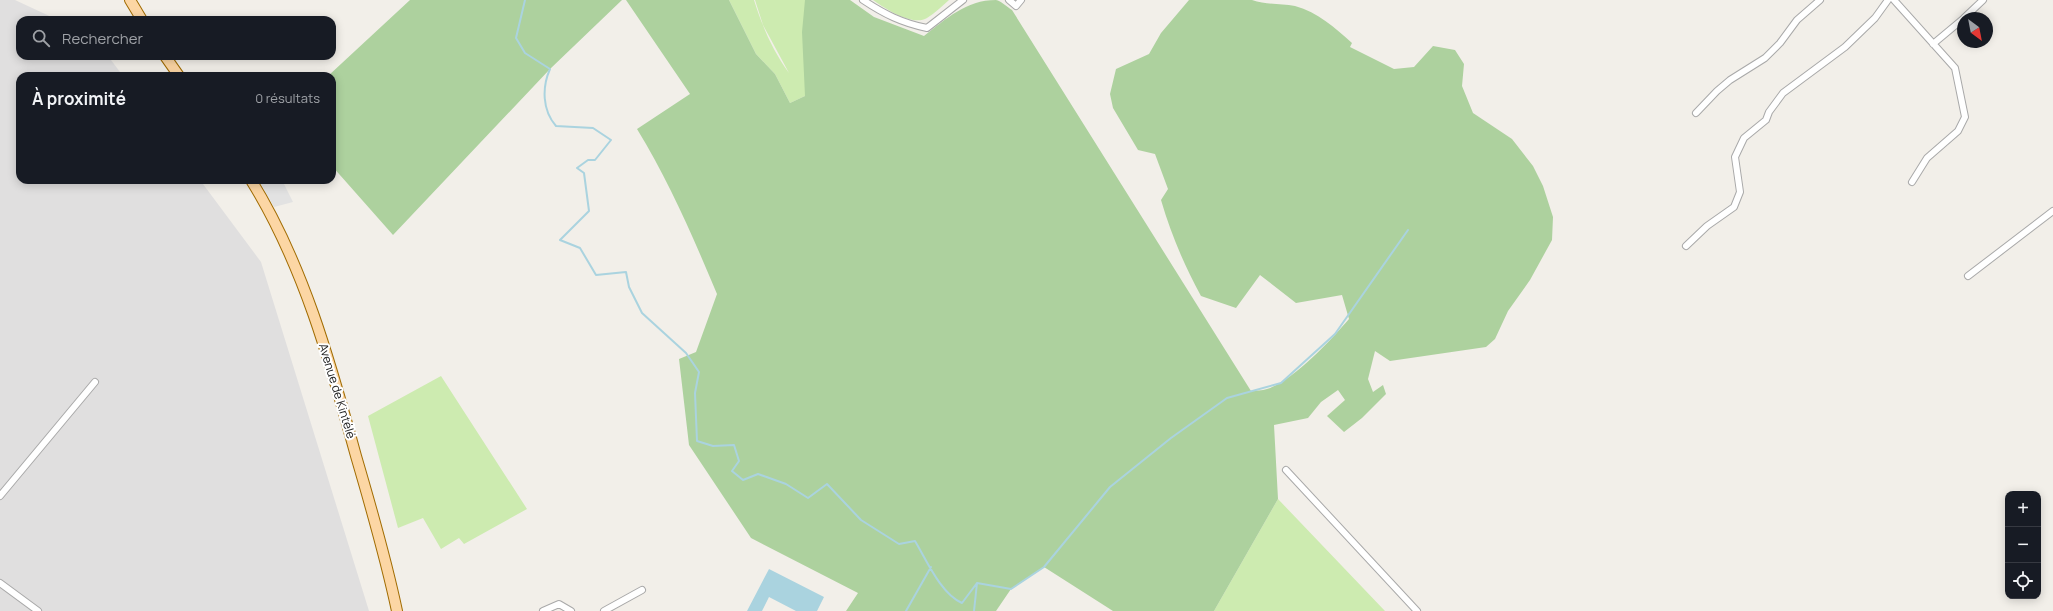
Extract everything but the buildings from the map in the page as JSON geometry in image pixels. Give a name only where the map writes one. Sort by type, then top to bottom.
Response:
[{"type":"main road","points":[[130,0],[140,16]]},
{"type":"main road","points":[[168,60],[176,72]]},
{"type":"main road","name":"Avenue de Kintélé","points":[[253,184],[290,256],[318,328],[349,428],[391,580],[397,611]]},
{"type":"street","points":[[863,0],[899,21],[927,28],[963,0]]},
{"type":"street","points":[[1009,0],[1016,6],[1022,0]]},
{"type":"street","points":[[1696,113],[1726,84],[1746,68],[1765,58],[1780,43],[1797,20],[1820,0]]},
{"type":"street","points":[[1686,246],[1707,226],[1734,207],[1740,192],[1735,158],[1744,138],[1766,120],[1769,112],[1784,93],[1845,47],[1875,18],[1888,0]]},
{"type":"street","points":[[1894,0],[1955,68],[1965,117],[1958,131],[1927,158],[1912,182]]},
{"type":"street","points":[[1970,12],[1983,0]]},
{"type":"street","points":[[1933,44],[1957,23]]},
{"type":"street","points":[[1968,276],[2053,211]]},
{"type":"street","points":[[0,496],[95,382]]},
{"type":"street","points":[[1286,470],[1417,611]]},
{"type":"street","points":[[0,583],[38,611]]},
{"type":"street","points":[[604,611],[642,590]]},
{"type":"street","points":[[544,611],[559,604],[571,611]]},
{"type":"shaded area","points":[[0,0],[15,0],[49,16],[16,16],[16,60],[111,60],[120,72],[16,72],[16,184],[203,184],[261,262],[369,611],[0,611]]},
{"type":"shaded area","points":[[261,184],[284,184],[293,202],[274,207]]},
{"type":"green space","points":[[410,0],[622,0],[550,69],[393,235],[336,171],[336,72],[332,72]]},
{"type":"green space","points":[[626,0],[729,0],[756,54],[775,74],[790,103],[805,96],[802,32],[805,0],[850,0],[874,17],[924,36],[949,17],[975,3],[996,0],[1002,3],[1012,10],[1251,391],[1267,389],[1288,378],[1311,359],[1349,319],[1342,295],[1296,303],[1260,275],[1236,308],[1201,296],[1184,261],[1165,213],[1161,200],[1168,189],[1155,154],[1138,150],[1113,108],[1110,94],[1116,69],[1149,54],[1161,33],[1189,0],[1252,0],[1263,3],[1295,6],[1319,16],[1333,26],[1352,43],[1350,47],[1394,69],[1414,67],[1433,46],[1455,50],[1464,64],[1462,86],[1473,113],[1512,139],[1533,166],[1543,186],[1553,217],[1552,240],[1530,280],[1508,311],[1495,339],[1486,347],[1390,361],[1375,351],[1368,379],[1373,392],[1383,385],[1386,394],[1362,418],[1344,432],[1327,416],[1345,400],[1338,390],[1321,402],[1308,418],[1274,425],[1278,499],[1214,611],[1113,611],[1044,567],[1011,589],[996,611],[846,611],[858,593],[751,538],[689,445],[679,359],[696,352],[717,294],[690,230],[660,169],[637,129],[690,94]]},
{"type":"green space","points":[[729,0],[754,0],[764,29],[768,38],[789,73],[763,25],[755,0],[805,0],[805,96],[790,103],[775,74],[756,54]]},
{"type":"green space","points":[[873,0],[949,0],[927,18],[914,20],[899,15]]},
{"type":"green space","points":[[441,376],[527,509],[464,544],[459,538],[441,549],[423,518],[398,528],[368,416]]},
{"type":"green space","points":[[1278,499],[1385,611],[1214,611]]},
{"type":"water","points":[[769,569],[824,597],[817,611],[796,611],[769,597],[762,611],[747,611]]},
{"type":"waterway","points":[[525,0],[516,38],[525,53],[550,69],[547,76],[545,98],[551,120],[556,126],[593,128],[611,140],[595,160],[588,160],[577,168],[584,173],[589,211],[560,240],[580,248],[596,275],[626,272],[629,287],[642,313],[686,353],[699,372],[695,393],[697,441],[713,446],[734,445],[739,461],[732,471],[743,480],[758,474],[786,484],[808,498],[827,484],[861,520],[899,544],[915,541],[941,585],[954,599],[962,603],[977,583],[974,611]]},
{"type":"waterway","points":[[977,583],[1011,589],[1044,567],[1110,487],[1171,438],[1227,398],[1281,383],[1335,334],[1408,230]]},
{"type":"waterway","points":[[906,611],[931,567]]}]
